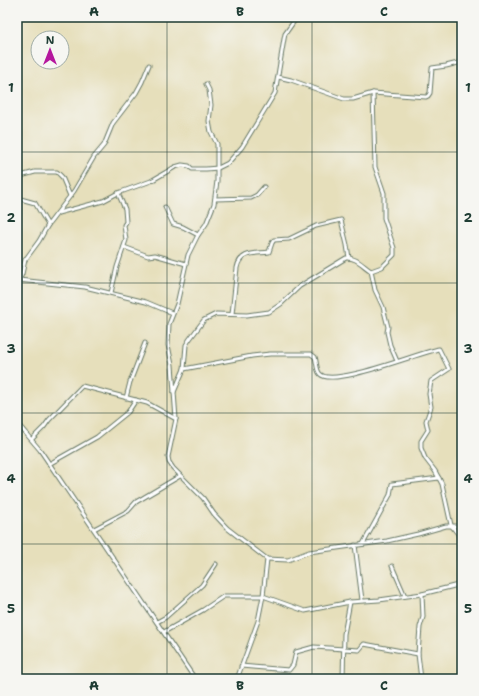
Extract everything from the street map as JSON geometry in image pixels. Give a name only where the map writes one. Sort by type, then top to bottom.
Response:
[{"type":"street","points":[[58,213],[103,201],[118,193],[152,181],[175,166],[182,165],[188,166],[192,169],[206,170],[218,168],[228,163],[242,147],[275,94],[281,49],[285,34],[297,17]]},
{"type":"street","points":[[278,78],[291,80],[344,99],[354,99],[373,93],[428,96],[430,93],[432,68],[462,62]]},
{"type":"street","points":[[17,285],[25,260],[39,241],[48,225],[70,196],[94,157],[104,145],[113,123],[120,116],[136,93],[148,65]]},
{"type":"street","points":[[206,84],[209,90],[211,105],[209,121],[211,132],[217,144],[218,168],[215,199],[206,224],[198,235],[188,255],[176,304],[169,324],[168,345],[171,359],[176,419],[168,457],[169,462],[180,476],[186,479],[203,498],[214,514],[227,528],[267,559],[288,560],[309,552],[379,543],[403,538],[439,527],[451,525],[462,526]]},
{"type":"street","points":[[174,392],[184,369],[186,345],[201,323],[211,315],[261,314],[269,312],[276,309],[300,286],[349,258],[355,259],[362,266],[371,271],[382,267],[394,255],[395,252],[384,218],[384,193],[375,167],[373,93]]},
{"type":"street","points":[[17,177],[35,172],[58,172],[62,177],[70,196]]},
{"type":"street","points":[[215,199],[251,198],[257,195],[264,187]]},
{"type":"street","points":[[111,293],[115,272],[126,239],[124,225],[126,222],[125,209],[118,193]]},
{"type":"street","points":[[17,198],[35,203],[48,225]]},
{"type":"street","points":[[165,207],[173,224],[183,227],[198,235]]},
{"type":"street","points":[[232,314],[239,262],[246,254],[269,252],[274,240],[289,239],[316,226],[341,220],[349,258]]},
{"type":"street","points":[[124,247],[148,256],[156,255],[186,264]]},
{"type":"street","points":[[371,271],[375,290],[383,307],[388,327],[387,332],[390,345],[397,361]]},
{"type":"street","points":[[18,280],[84,286],[146,302],[172,313]]},
{"type":"street","points":[[126,398],[130,382],[145,343]]},
{"type":"street","points":[[184,369],[252,356],[270,354],[311,354],[315,357],[321,376],[332,377],[374,370],[397,361],[439,349],[448,370],[431,382],[429,394],[431,406],[426,421],[428,430],[422,438],[420,444],[424,456],[439,478],[443,488],[451,525],[458,534],[460,540],[459,560],[462,566]]},
{"type":"street","points":[[32,439],[82,386],[147,403],[176,419]]},
{"type":"street","points":[[49,464],[97,437],[128,412],[136,400]]},
{"type":"street","points":[[17,423],[32,439],[195,679]]},
{"type":"street","points":[[94,529],[128,511],[140,499],[180,476]]},
{"type":"street","points":[[363,544],[390,495],[392,484],[439,478]]},
{"type":"street","points":[[355,545],[362,600]]},
{"type":"street","points":[[237,679],[258,621],[263,596],[267,559]]},
{"type":"street","points":[[157,622],[166,617],[202,585],[216,564]]},
{"type":"street","points":[[392,566],[405,596]]},
{"type":"street","points":[[164,632],[203,610],[224,596],[263,596],[305,611],[362,600],[379,600],[422,594],[462,584]]},
{"type":"street","points":[[421,679],[418,654],[420,627],[423,617],[422,594]]},
{"type":"street","points":[[343,679],[345,626],[350,602]]},
{"type":"street","points":[[241,666],[289,670],[292,668],[295,654],[298,651],[314,647],[359,650],[364,644],[418,654]]}]
